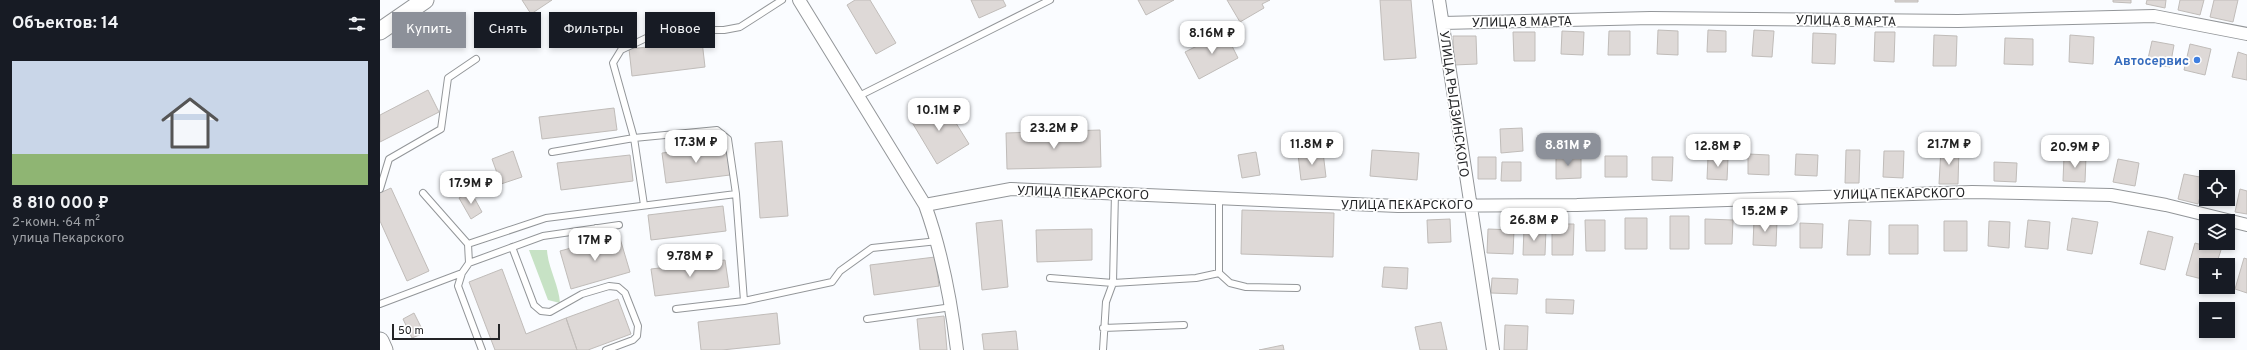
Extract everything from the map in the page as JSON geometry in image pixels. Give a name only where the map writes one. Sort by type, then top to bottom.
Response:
[{"type":"main road","points":[[381,30],[425,0]]},
{"type":"main road","points":[[380,341],[384,350]]},
{"type":"street","points":[[798,0],[859,96],[925,205],[938,241],[952,307],[957,350]]},
{"type":"street","name":"УЛИЦА РЫДЗИНСКОГО","points":[[1439,0],[1462,161],[1471,204],[1493,350]]},
{"type":"street","name":"УЛИЦА 8 МАРТА","points":[[1443,23],[1652,18],[1958,21],[2154,16],[2247,34]]},
{"type":"street","name":"УЛИЦА ПЕКАРСКОГО","points":[[925,205],[1011,189],[1114,192],[1398,206],[1471,204],[1577,205],[1868,194],[2018,193],[2111,195],[2166,205],[2247,225]]},
{"type":"lane","points":[[644,205],[634,138],[613,64],[621,50],[663,30],[724,30],[740,27],[782,0]]},
{"type":"lane","points":[[859,96],[1050,0]]},
{"type":"lane","points":[[380,189],[388,160],[441,129],[448,78],[476,58]]},
{"type":"lane","points":[[552,152],[634,138],[717,130],[728,139],[736,194],[744,301]]},
{"type":"lane","points":[[1103,350],[1103,328],[1106,302],[1113,283],[1114,192]]},
{"type":"lane","points":[[423,193],[468,244],[469,263]]},
{"type":"lane","points":[[468,244],[546,218],[736,194]]},
{"type":"lane","points":[[1219,198],[1219,273],[1230,283],[1246,287],[1297,288]]},
{"type":"lane","points":[[482,350],[458,286],[462,273],[469,263],[550,234],[619,225]]},
{"type":"lane","points":[[596,228],[599,240]]},
{"type":"lane","points":[[676,309],[744,301],[832,282],[840,271],[872,248],[938,241]]},
{"type":"lane","points":[[512,247],[534,304],[541,311],[550,312],[576,296],[609,286],[618,287],[625,293],[638,326],[637,336],[633,340],[606,350]]},
{"type":"lane","points":[[380,304],[462,273]]},
{"type":"lane","points":[[1050,278],[1113,283],[1196,278],[1219,273]]},
{"type":"lane","points":[[867,319],[952,307]]},
{"type":"lane","points":[[1103,328],[1184,325]]},
{"type":"green space","points":[[529,250],[547,250],[560,303],[548,300]]},
{"type":"building","points":[[522,0],[552,0],[534,12],[530,12]]},
{"type":"building","points":[[855,0],[870,0],[896,43],[876,54],[847,5]]},
{"type":"building","points":[[971,0],[1003,0],[1006,6],[979,18]]},
{"type":"building","points":[[1138,0],[1174,0],[1146,15]]},
{"type":"building","points":[[1227,0],[1270,0],[1262,4],[1264,8],[1240,22]]},
{"type":"building","points":[[1380,0],[1411,0],[1416,58],[1384,60]]},
{"type":"building","points":[[1895,0],[1918,0],[1918,2],[1895,2]]},
{"type":"building","points":[[2113,0],[2131,0],[2131,3],[2113,2]]},
{"type":"building","points":[[2147,0],[2166,0],[2165,8],[2146,4]]},
{"type":"building","points":[[2180,0],[2204,0],[2200,15],[2178,10]]},
{"type":"building","points":[[2214,0],[2238,0],[2233,22],[2210,17]]},
{"type":"building","points":[[1658,30],[1678,31],[1678,55],[1657,54]]},
{"type":"building","points":[[1708,30],[1726,31],[1726,52],[1707,52]]},
{"type":"building","points":[[1754,30],[1774,31],[1772,57],[1752,56]]},
{"type":"building","points":[[1562,31],[1584,32],[1583,55],[1561,54]]},
{"type":"building","points":[[1609,31],[1630,31],[1630,55],[1608,55]]},
{"type":"building","points":[[1225,32],[1238,58],[1199,79],[1185,52]]},
{"type":"building","points":[[1513,32],[1535,32],[1535,61],[1514,61]]},
{"type":"building","points":[[1875,32],[1895,32],[1894,62],[1874,61]]},
{"type":"building","points":[[1813,33],[1836,34],[1835,64],[1812,63]]},
{"type":"building","points":[[1934,35],[1957,36],[1956,66],[1933,66]]},
{"type":"building","points":[[2070,35],[2094,37],[2093,64],[2069,62]]},
{"type":"building","points":[[1453,36],[1476,36],[1477,64],[1454,65]]},
{"type":"building","points":[[2005,38],[2033,39],[2033,65],[2004,64]]},
{"type":"building","points":[[2152,41],[2174,45],[2170,67],[2147,63]]},
{"type":"building","name":"Автосервис","points":[[2190,44],[2211,49],[2205,75],[2184,70]]},
{"type":"building","points":[[645,47],[703,48],[705,67],[632,76],[629,49]]},
{"type":"building","points":[[2238,52],[2247,55],[2247,80],[2232,77]]},
{"type":"building","points":[[428,90],[439,112],[380,142],[380,115]]},
{"type":"building","points":[[941,99],[969,144],[937,164],[910,119]]},
{"type":"building","points":[[614,108],[617,130],[542,139],[539,117]]},
{"type":"building","points":[[1522,128],[1523,151],[1501,153],[1500,129]]},
{"type":"building","points":[[1100,130],[1101,167],[1007,169],[1006,133]]},
{"type":"building","points":[[782,141],[788,216],[760,218],[755,143]]},
{"type":"building","points":[[726,146],[730,175],[666,183],[662,153]]},
{"type":"building","points":[[1941,148],[1959,148],[1958,184],[1939,184]]},
{"type":"building","points":[[1372,150],[1419,153],[1417,180],[1370,176]]},
{"type":"building","points":[[1846,150],[1860,150],[1859,183],[1845,183]]},
{"type":"building","points":[[513,151],[522,177],[501,184],[492,159]]},
{"type":"building","points":[[1884,151],[1904,151],[1903,178],[1883,177]]},
{"type":"building","points":[[1256,152],[1260,175],[1242,178],[1238,155]]},
{"type":"building","points":[[1323,152],[1326,177],[1301,180],[1298,154]]},
{"type":"building","points":[[1748,154],[1769,155],[1769,175],[1748,174]]},
{"type":"building","points":[[1796,154],[1818,155],[1817,176],[1795,175]]},
{"type":"building","points":[[630,155],[633,181],[561,190],[557,163]]},
{"type":"building","points":[[1556,156],[1581,156],[1581,178],[1556,179]]},
{"type":"building","points":[[1605,156],[1627,156],[1627,177],[1605,177]]},
{"type":"building","points":[[2064,156],[2086,156],[2085,182],[2063,181]]},
{"type":"building","points":[[1478,157],[1496,157],[1496,179],[1478,179]]},
{"type":"building","points":[[1652,157],[1673,157],[1672,181],[1652,180]]},
{"type":"building","points":[[1708,157],[1728,158],[1727,180],[1707,179]]},
{"type":"building","points":[[2118,159],[2139,163],[2135,186],[2113,182]]},
{"type":"building","points":[[1502,162],[1521,162],[1521,181],[1501,181]]},
{"type":"building","points":[[1994,162],[2017,163],[2016,182],[1994,181]]},
{"type":"building","points":[[2184,174],[2199,177],[2198,204],[2178,199]]},
{"type":"building","points":[[391,188],[429,271],[407,281],[380,221],[380,193]]},
{"type":"building","points":[[2240,189],[2247,191],[2247,214],[2235,212]]},
{"type":"building","points":[[471,192],[482,212],[471,219],[459,198]]},
{"type":"building","points":[[723,206],[726,231],[651,240],[648,215]]},
{"type":"building","points":[[1242,210],[1334,213],[1333,257],[1241,254]]},
{"type":"building","points":[[1670,216],[1689,216],[1689,249],[1670,249]]},
{"type":"building","points":[[1625,218],[1647,218],[1647,249],[1625,249]]},
{"type":"building","points":[[2072,218],[2098,222],[2092,254],[2067,250]]},
{"type":"building","points":[[1450,219],[1451,242],[1428,243],[1427,220]]},
{"type":"building","points":[[1705,219],[1733,220],[1732,244],[1705,244]]},
{"type":"building","points":[[1002,220],[1008,287],[982,290],[976,223]]},
{"type":"building","points":[[1585,220],[1605,220],[1605,251],[1586,251]]},
{"type":"building","points":[[1754,220],[1777,221],[1776,246],[1753,245]]},
{"type":"building","points":[[1849,220],[1871,221],[1870,255],[1847,255]]},
{"type":"building","points":[[2028,220],[2050,222],[2048,249],[2025,247]]},
{"type":"building","points":[[1944,221],[1967,221],[1967,251],[1944,251]]},
{"type":"building","points":[[1989,221],[2010,222],[2009,248],[1988,246]]},
{"type":"building","points":[[1800,223],[1823,224],[1822,248],[1800,248]]},
{"type":"building","points":[[1552,224],[1574,224],[1573,255],[1552,255]]},
{"type":"building","points":[[1889,225],[1918,225],[1918,254],[1889,254]]},
{"type":"building","points":[[1524,228],[1546,229],[1545,255],[1523,255]]},
{"type":"building","points":[[1092,229],[1092,260],[1037,262],[1036,230]]},
{"type":"building","points":[[1488,229],[1514,230],[1513,254],[1487,253]]},
{"type":"building","points":[[2148,231],[2173,237],[2165,270],[2140,264]]},
{"type":"building","points":[[619,235],[630,272],[571,289],[560,251]]},
{"type":"building","points":[[2195,243],[2199,244],[2199,250],[2221,250],[2218,258],[2199,258],[2199,278],[2186,275]]},
{"type":"building","points":[[935,257],[939,286],[874,295],[870,265]]},
{"type":"building","points":[[2244,258],[2247,259],[2247,293],[2235,289]]},
{"type":"building","points":[[725,260],[729,287],[655,296],[651,269]]},
{"type":"building","points":[[1384,267],[1408,268],[1407,289],[1382,287]]},
{"type":"building","points":[[502,269],[526,334],[566,318],[577,350],[495,350],[469,282]]},
{"type":"building","points":[[1492,278],[1518,279],[1517,294],[1491,293]]},
{"type":"building","points":[[618,299],[631,334],[588,350],[577,350],[566,318]]},
{"type":"building","points":[[1546,299],[1574,300],[1573,314],[1546,313]]},
{"type":"building","points":[[414,313],[424,333],[412,338],[403,319]]},
{"type":"building","points":[[777,313],[780,344],[722,350],[701,350],[698,322]]},
{"type":"building","points":[[944,316],[947,350],[920,350],[917,319]]},
{"type":"building","points":[[1441,322],[1447,350],[1420,350],[1415,327]]},
{"type":"building","points":[[1505,325],[1528,326],[1527,350],[1504,350]]},
{"type":"building","points":[[1016,331],[1018,350],[984,350],[982,334]]},
{"type":"building","points":[[1283,345],[1284,350],[1259,350]]},
{"type":"place","name":"Автосервис","points":[[2197,60]]}]
